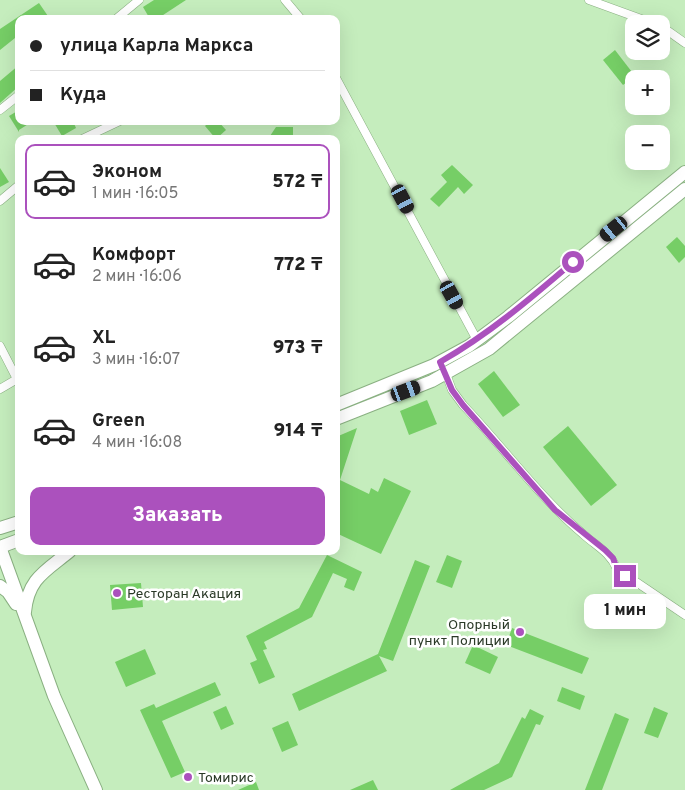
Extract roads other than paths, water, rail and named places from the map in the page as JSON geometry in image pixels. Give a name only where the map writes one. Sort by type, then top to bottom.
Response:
[{"type":"main road","points":[[340,403],[440,362],[477,340],[508,318],[586,251],[685,172]]},
{"type":"main road","points":[[340,417],[447,374],[489,349],[685,189]]},
{"type":"main road","points":[[0,528],[15,523]]},
{"type":"main road","points":[[15,541],[0,547],[54,696],[96,790]]},
{"type":"main road","points":[[25,617],[26,597],[33,582],[65,555]]},
{"type":"main road","points":[[0,586],[8,592],[25,617]]},
{"type":"street","points":[[121,15],[139,0]]},
{"type":"street","points":[[285,0],[296,15]]},
{"type":"street","points":[[589,0],[630,15]]},
{"type":"street","points":[[670,32],[685,43]]},
{"type":"street","points":[[340,85],[477,340]]},
{"type":"street","points":[[0,110],[15,98]]},
{"type":"street","points":[[90,135],[112,125]]},
{"type":"street","points":[[0,200],[15,188]]},
{"type":"street","points":[[0,346],[15,375]]},
{"type":"street","points":[[440,362],[447,374],[452,390],[463,405],[555,510],[609,554],[617,569],[685,615]]},
{"type":"street","points":[[0,389],[15,380]]},
{"type":"place","name":"Ресторан Акация","points":[[117,593]]},
{"type":"place","name":"Опорный пункт Полиции","points":[[520,632]]},
{"type":"place","name":"Томирис","points":[[188,777]]}]
